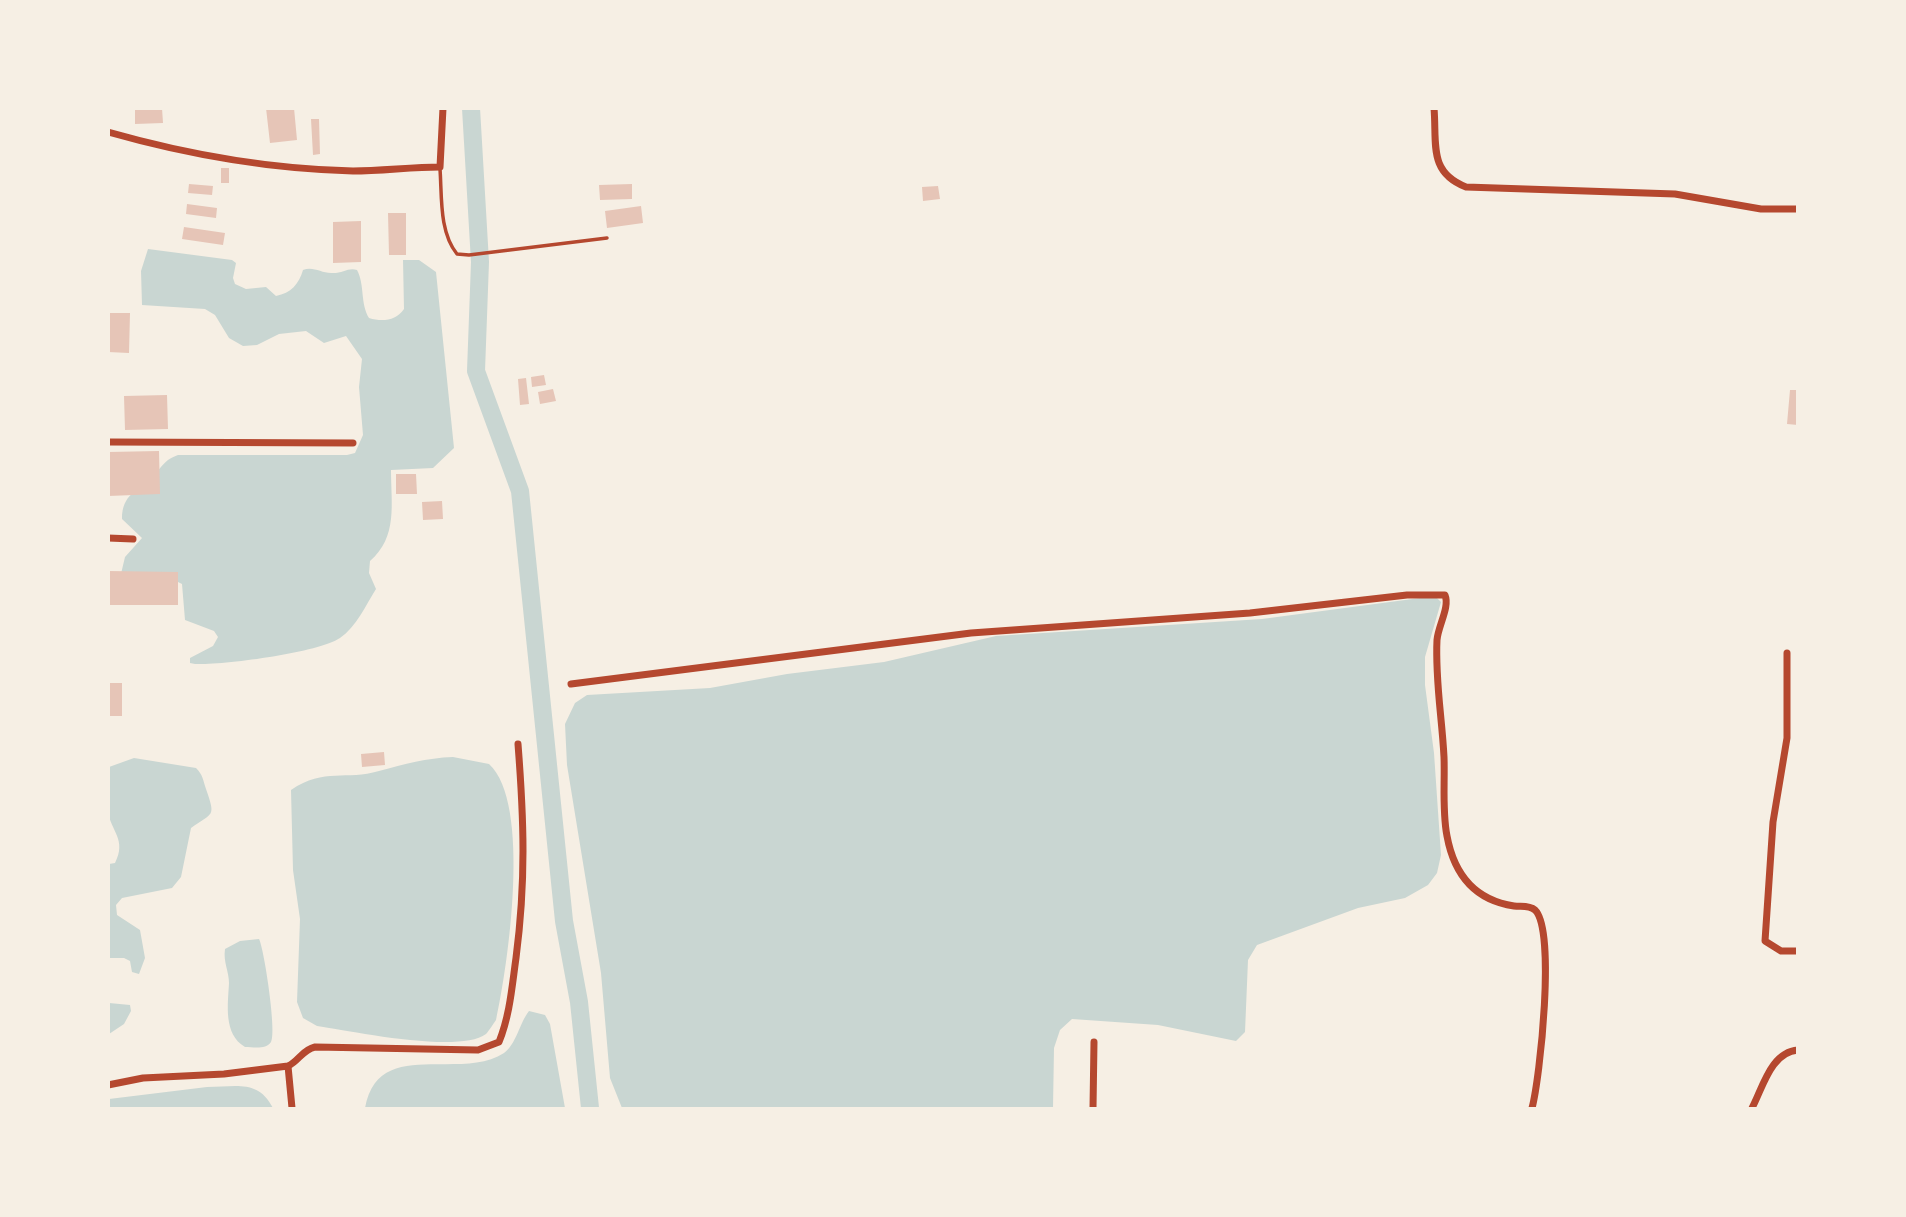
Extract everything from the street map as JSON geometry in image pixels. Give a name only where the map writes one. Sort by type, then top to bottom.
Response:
[{"type":"street","points":[[108,132],[227,161],[262,165],[356,171],[440,167],[443,108]]},
{"type":"street","points":[[1434,108],[1437,164],[1451,181],[1466,187],[1675,194],[1760,209],[1797,209]]},
{"type":"street","points":[[108,442],[354,443]]},
{"type":"street","points":[[108,538],[133,538]]},
{"type":"street","points":[[571,684],[971,633],[1250,613],[1407,595],[1445,595],[1447,602],[1438,628],[1436,671],[1447,835],[1458,874],[1471,890],[1513,906],[1529,907],[1536,910],[1539,918],[1544,956],[1544,1039],[1532,1108]]},
{"type":"street","points":[[1787,653],[1787,738],[1773,822],[1765,941],[1781,951],[1797,951]]},
{"type":"street","points":[[108,1085],[143,1078],[224,1074],[288,1066],[295,1063],[306,1049],[315,1046],[478,1050],[499,1042],[511,998],[521,925],[525,854],[518,744]]},
{"type":"street","points":[[1093,1108],[1094,1042]]},
{"type":"street","points":[[1752,1108],[1777,1058],[1784,1051],[1797,1050]]},
{"type":"street","points":[[288,1066],[292,1108]]},
{"type":"lane","points":[[440,167],[445,223],[452,247],[457,254],[505,251],[607,237]]},
{"type":"shaded area","points":[[148,249],[232,260],[236,263],[233,278],[235,284],[246,289],[266,287],[276,296],[294,287],[303,270],[333,273],[357,270],[366,312],[369,318],[379,320],[393,318],[404,309],[403,260],[419,260],[436,272],[454,448],[433,468],[391,470],[392,507],[389,531],[379,552],[370,561],[369,573],[376,589],[356,622],[340,638],[312,649],[270,657],[190,663],[190,658],[213,646],[218,637],[214,631],[185,620],[182,584],[172,579],[120,578],[125,557],[142,538],[122,519],[125,504],[132,494],[170,459],[178,455],[347,455],[355,453],[363,435],[359,387],[362,359],[346,336],[324,343],[306,331],[279,334],[257,345],[243,346],[229,338],[215,315],[205,309],[142,305],[141,271]]},
{"type":"shaded area","points":[[1435,596],[1441,602],[1425,657],[1425,685],[1434,753],[1441,855],[1437,873],[1428,885],[1405,898],[1358,908],[1257,945],[1248,960],[1245,1032],[1236,1041],[1158,1025],[1072,1019],[1060,1030],[1054,1048],[1053,1108],[622,1108],[610,1078],[601,973],[567,765],[565,724],[575,703],[587,695],[710,688],[787,674],[884,662],[996,636],[1262,619]]},
{"type":"shaded area","points":[[453,757],[489,764],[502,784],[510,813],[513,886],[506,963],[496,1020],[486,1034],[472,1040],[453,1042],[378,1036],[317,1026],[303,1018],[297,1002],[300,919],[293,870],[291,790],[314,779],[367,774],[416,762]]},
{"type":"shaded area","points":[[134,758],[196,768],[202,778],[211,810],[208,816],[191,828],[181,877],[172,888],[122,898],[116,905],[117,915],[140,930],[145,958],[139,974],[132,972],[130,961],[124,958],[108,958],[109,864],[115,863],[119,848],[108,812],[109,767]]},
{"type":"shaded area","points":[[259,939],[269,990],[272,1035],[271,1042],[259,1048],[245,1047],[230,1027],[225,949],[240,941]]},
{"type":"shaded area","points":[[109,1003],[130,1005],[131,1011],[124,1024],[109,1034]]},
{"type":"shaded area","points":[[529,1011],[545,1015],[550,1024],[565,1108],[365,1108],[373,1086],[386,1073],[422,1064],[486,1061],[504,1053],[512,1045]]},
{"type":"shaded area","points":[[237,1086],[253,1089],[260,1092],[273,1108],[109,1108],[109,1099]]},
{"type":"building","points":[[135,108],[162,108],[163,123],[135,124]]},
{"type":"building","points":[[266,108],[294,108],[297,140],[270,143]]},
{"type":"building","points":[[311,119],[319,119],[320,154],[313,155]]},
{"type":"building","points":[[221,168],[229,168],[229,183],[221,183]]},
{"type":"building","points":[[189,184],[213,186],[212,195],[188,193]]},
{"type":"building","points":[[632,184],[632,199],[600,200],[599,185]]},
{"type":"building","points":[[938,186],[940,199],[923,201],[922,187]]},
{"type":"building","points":[[187,204],[217,208],[216,218],[186,214]]},
{"type":"building","points":[[641,206],[643,223],[607,228],[605,211]]},
{"type":"building","points":[[388,213],[406,213],[406,255],[389,255]]},
{"type":"building","points":[[361,221],[361,262],[333,263],[333,222]]},
{"type":"building","points":[[184,227],[225,233],[223,245],[182,239]]},
{"type":"building","points":[[108,313],[130,313],[129,353],[108,352]]},
{"type":"building","points":[[544,375],[546,385],[532,387],[531,377]]},
{"type":"building","points":[[526,378],[529,404],[520,405],[518,379]]},
{"type":"building","points":[[553,389],[556,401],[540,404],[538,392]]},
{"type":"building","points":[[1790,390],[1798,390],[1798,425],[1787,424]]},
{"type":"building","points":[[167,395],[168,429],[125,430],[124,396]]},
{"type":"building","points":[[159,451],[160,494],[108,496],[108,452]]},
{"type":"building","points":[[396,474],[416,474],[417,494],[396,494]]},
{"type":"building","points":[[442,501],[443,519],[423,520],[422,502]]},
{"type":"building","points":[[108,571],[178,572],[178,605],[108,605]]},
{"type":"building","points":[[108,683],[122,683],[122,716],[108,716]]},
{"type":"building","points":[[384,752],[385,765],[362,767],[361,754]]},
{"type":"waterway","points":[[471,108],[480,262],[476,371],[520,491],[564,921],[579,1002],[590,1108]]}]
